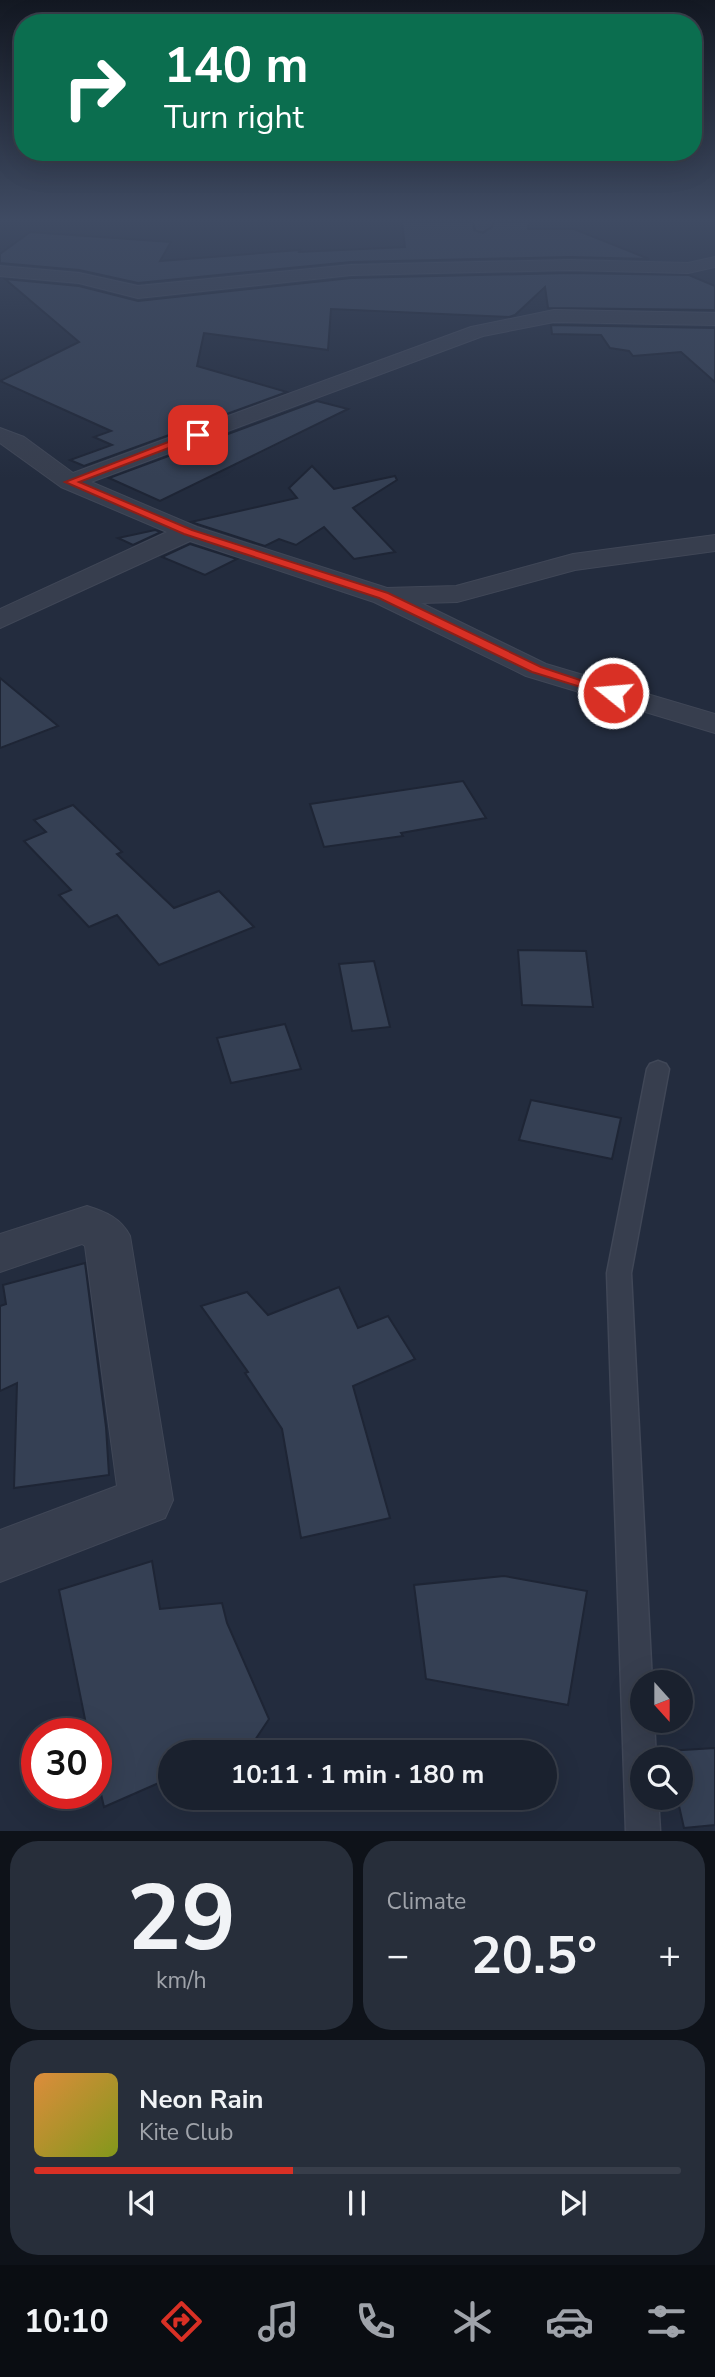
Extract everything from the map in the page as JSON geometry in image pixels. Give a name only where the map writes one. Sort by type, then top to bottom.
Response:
[{"type":"street","points":[[70,482],[478,331],[555,316],[715,319]]},
{"type":"street","points":[[0,435],[16,442],[70,482],[188,532],[384,596],[536,670],[715,724]]},
{"type":"street","points":[[0,621],[188,532]]},
{"type":"street","points":[[384,596],[457,594],[573,562],[715,543]]},
{"type":"street","points":[[0,1253],[87,1224],[107,1236],[146,1500],[0,1556]]},
{"type":"lane","points":[[643,1831],[620,1273],[658,1069]]},
{"type":"building","points":[[38,307],[523,307],[509,317],[331,309],[328,350],[204,333],[197,366],[287,392],[84,466],[70,460],[112,445],[94,437],[111,431],[0,381],[79,342]]},
{"type":"building","points":[[715,307],[715,310],[548,308]]},
{"type":"building","points":[[551,325],[715,328],[715,382],[681,352],[633,356],[629,351],[610,348],[601,335],[552,334]]},
{"type":"building","points":[[317,401],[348,409],[160,501],[109,478]]},
{"type":"building","points":[[312,466],[334,489],[395,476],[397,480],[353,508],[395,552],[354,559],[324,527],[296,545],[279,539],[265,546],[191,522],[297,498],[289,488]]},
{"type":"building","points":[[155,530],[161,532],[133,545],[118,538]]},
{"type":"building","points":[[190,544],[237,559],[205,575],[162,557]]},
{"type":"building","points":[[0,678],[58,726],[0,748]]},
{"type":"building","points":[[463,781],[486,818],[401,833],[403,836],[324,847],[310,804]]},
{"type":"building","points":[[73,805],[122,852],[117,854],[174,908],[219,891],[254,927],[159,965],[117,915],[89,927],[59,895],[71,890],[24,841],[46,832],[34,820]]},
{"type":"building","points":[[518,950],[586,951],[593,1007],[522,1005]]},
{"type":"building","points":[[374,961],[390,1027],[352,1031],[339,964]]},
{"type":"building","points":[[285,1024],[301,1069],[231,1083],[217,1038]]},
{"type":"building","points":[[531,1100],[621,1118],[612,1159],[519,1140]]},
{"type":"building","points":[[85,1263],[106,1427],[109,1475],[14,1488],[17,1383],[0,1391],[0,1306],[6,1304],[3,1285]]},
{"type":"building","points":[[339,1287],[358,1328],[388,1316],[415,1359],[353,1386],[390,1518],[301,1538],[282,1429],[245,1373],[248,1372],[201,1306],[247,1292],[268,1315]]},
{"type":"building","points":[[152,1561],[160,1609],[222,1603],[227,1623],[269,1719],[255,1740],[158,1740],[158,1783],[112,1803],[112,1718],[85,1718],[59,1590]]},
{"type":"building","points":[[504,1576],[587,1591],[568,1705],[426,1679],[414,1585]]},
{"type":"building","points":[[715,1748],[715,1825],[684,1828],[680,1810],[693,1810],[693,1749]]},
{"type":"route","points":[[198,435],[70,482],[188,532],[384,596],[536,670],[613,693]]}]
